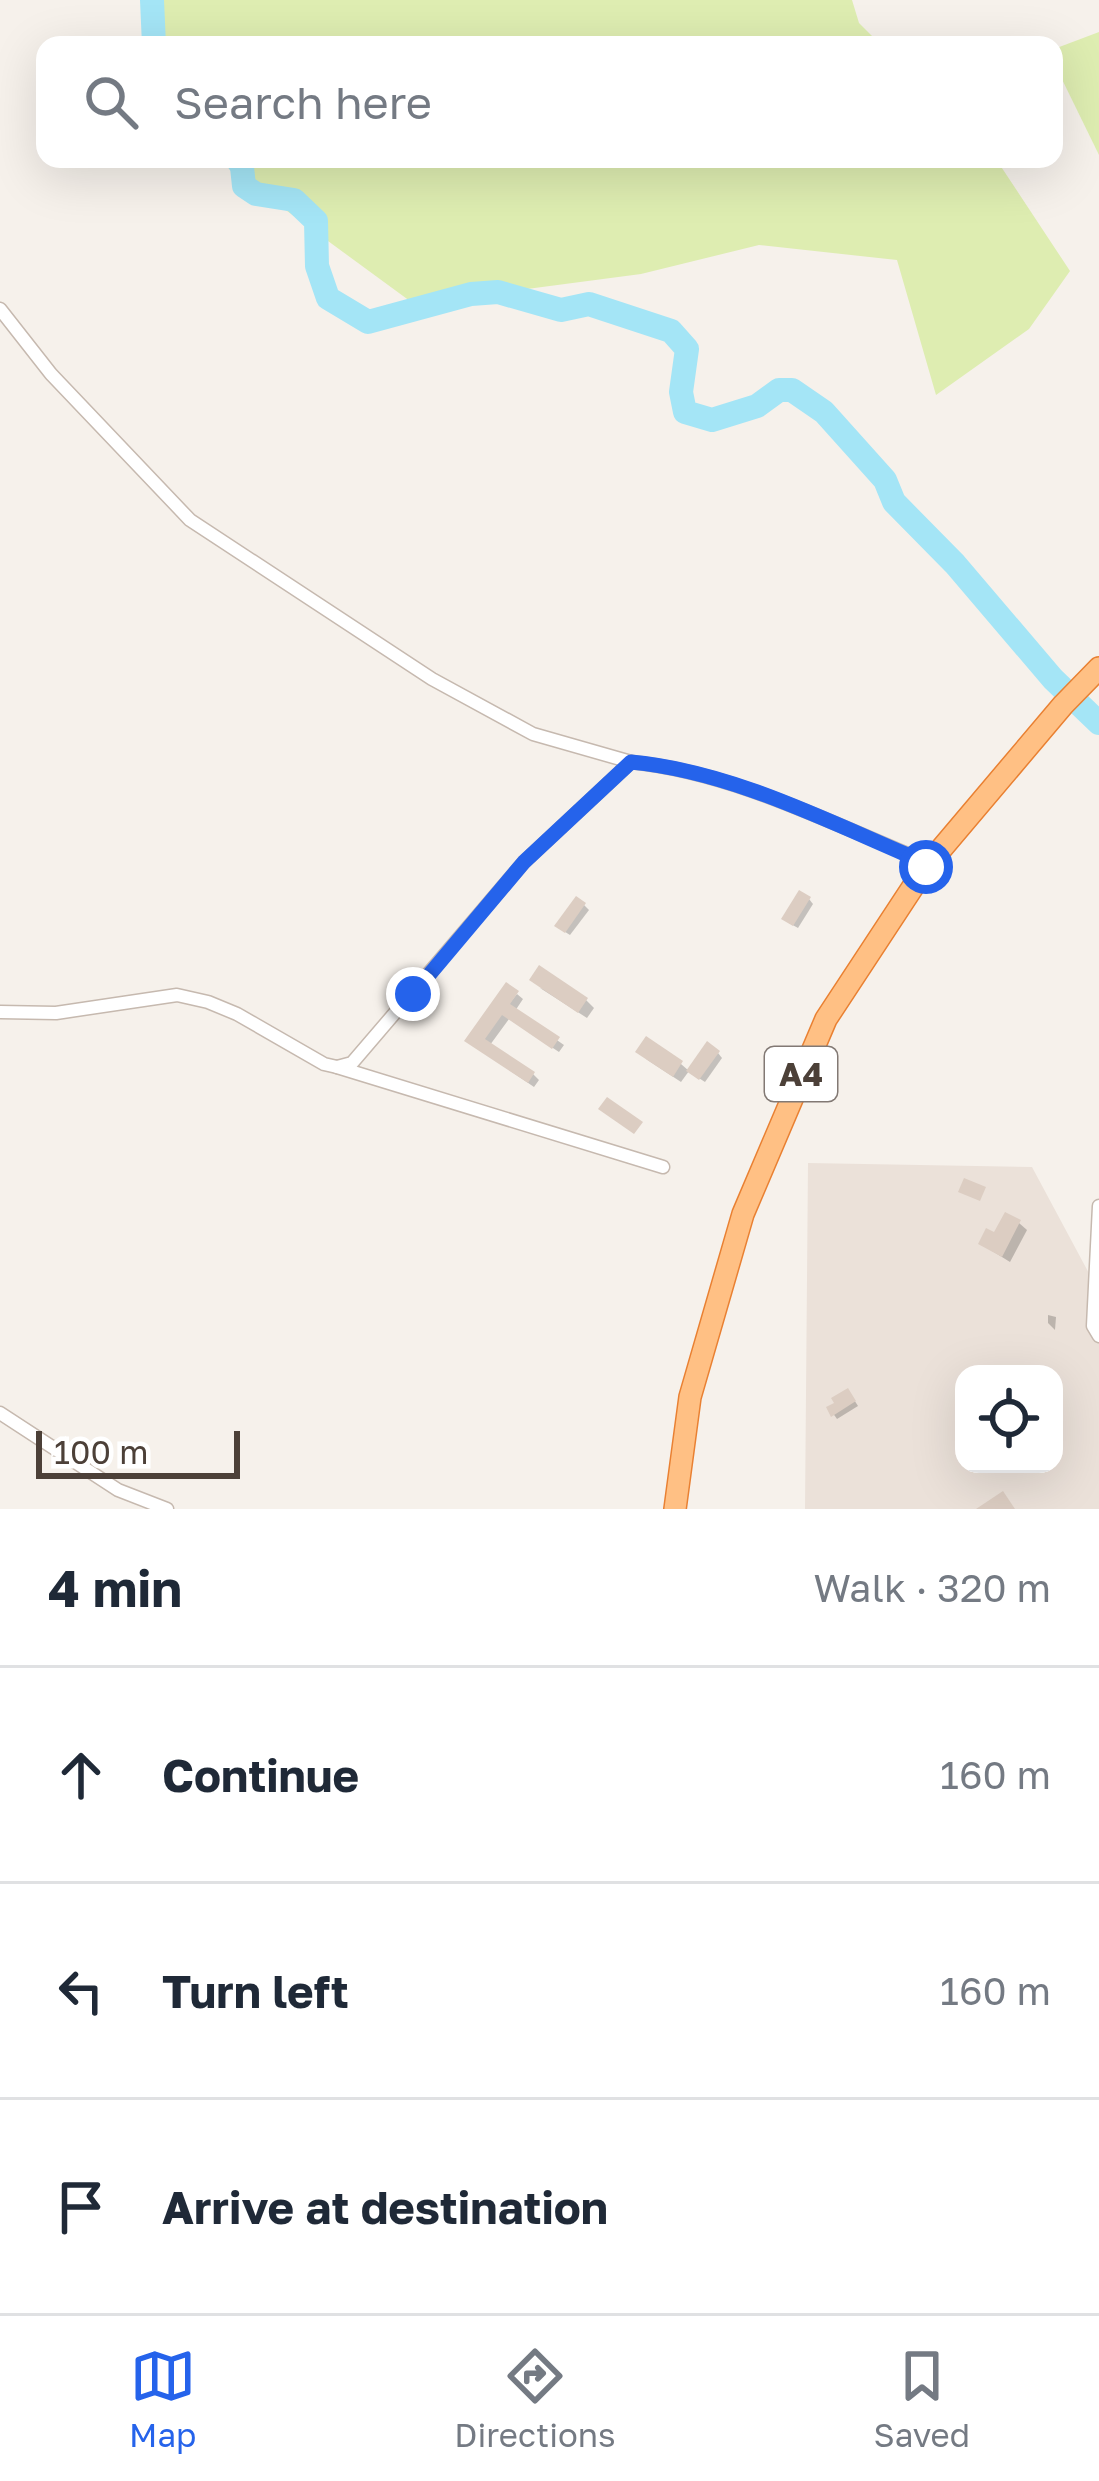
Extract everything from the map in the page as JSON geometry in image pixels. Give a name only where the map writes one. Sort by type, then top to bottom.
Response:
[{"type":"highway","name":"A4","points":[[676,1509],[690,1397],[742,1214],[826,1018],[926,867],[1099,668]]},
{"type":"street","points":[[0,310],[51,374],[190,520],[473,701],[533,734],[631,762],[679,767],[737,784],[926,867]]},
{"type":"street","points":[[337,1067],[366,1052],[524,862],[631,762]]},
{"type":"street","points":[[0,1012],[56,1013],[177,994],[208,1001],[337,1067],[663,1166]]},
{"type":"street","points":[[1099,1206],[1093,1326],[1099,1336]]},
{"type":"street","points":[[0,1413],[118,1490],[167,1509]]},
{"type":"shaded area","points":[[808,1163],[1032,1167],[1099,1292],[1099,1509],[805,1509]]},
{"type":"green space","points":[[145,0],[852,0],[859,23],[872,36],[151,36]]},
{"type":"green space","points":[[1099,32],[1099,155],[1063,81],[1063,46]]},
{"type":"green space","points":[[228,168],[1002,168],[1070,271],[1029,329],[936,395],[897,260],[759,245],[641,274],[414,304]]},
{"type":"building","points":[[799,890],[811,897],[793,926],[781,919]]},
{"type":"building","points":[[576,896],[586,903],[565,933],[554,926]]},
{"type":"building","points":[[539,965],[588,998],[578,1013],[529,980]]},
{"type":"building","points":[[506,982],[519,991],[510,1004],[560,1037],[552,1049],[502,1015],[485,1039],[535,1072],[528,1083],[464,1041]]},
{"type":"building","points":[[646,1036],[683,1061],[673,1077],[635,1052]]},
{"type":"building","points":[[707,1041],[720,1051],[699,1080],[686,1071]]},
{"type":"building","points":[[607,1097],[643,1122],[634,1134],[598,1109]]},
{"type":"building","points":[[964,1178],[986,1187],[980,1201],[958,1192]]},
{"type":"building","points":[[1005,1212],[1021,1220],[1002,1257],[978,1244],[986,1228],[994,1232]]},
{"type":"building","points":[[848,1388],[856,1401],[831,1417],[826,1407],[834,1403],[831,1398]]},
{"type":"building","points":[[1003,1491],[1015,1509],[976,1509]]},
{"type":"waterway","points":[[152,0],[154,36]]},
{"type":"waterway","points":[[242,168],[244,186],[256,194],[294,200],[316,221],[317,266],[328,298],[368,322],[471,294],[498,292],[561,310],[589,304],[671,331],[687,349],[681,392],[685,412],[712,420],[757,406],[779,390],[792,390],[824,412],[885,480],[894,502],[955,564],[1053,679],[1099,723]]},
{"type":"route","points":[[413,994],[524,862],[631,762],[679,767],[737,784],[926,867]]}]
